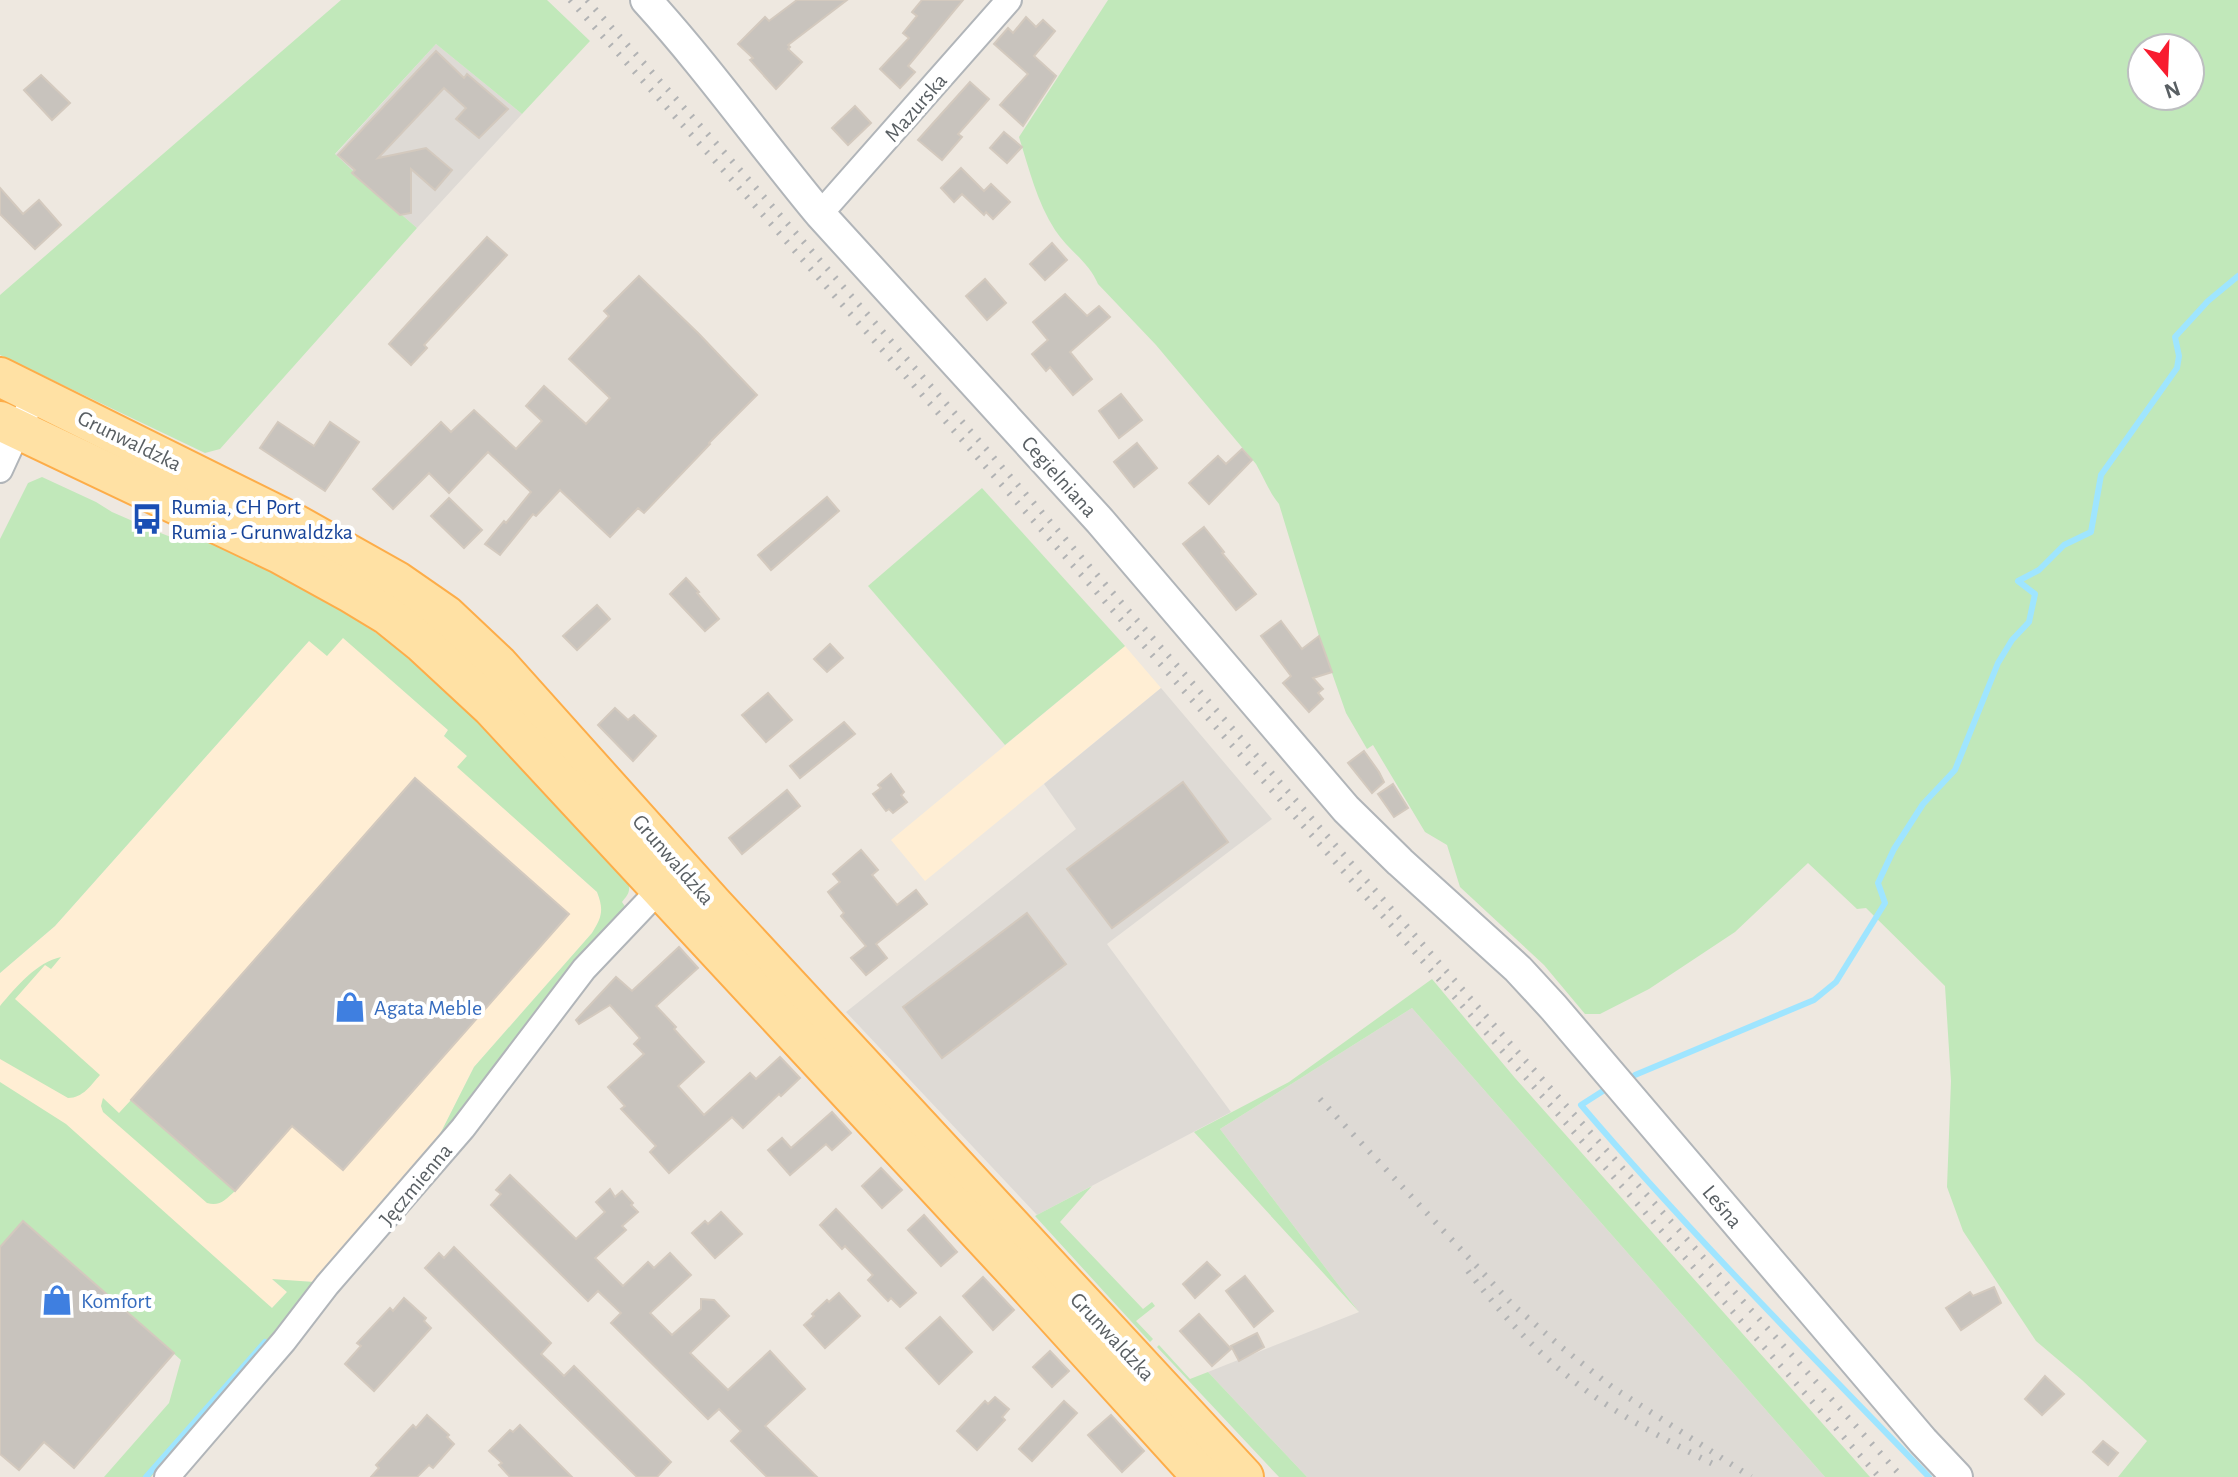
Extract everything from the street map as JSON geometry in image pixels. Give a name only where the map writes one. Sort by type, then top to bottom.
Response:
[{"type":"main road","name":"Grunwaldzka","points":[[0,377],[292,522],[397,581],[446,615],[498,664],[713,904],[1244,1477]]},
{"type":"main road","name":"Grunwaldzka","points":[[9,426],[280,554],[387,615],[423,644],[491,707],[1012,1268],[1197,1475]]},
{"type":"street","name":"Cegielniana","points":[[646,0],[682,39],[820,214],[1100,521],[1346,809],[1486,939]]},
{"type":"street","name":"Mazurska","points":[[820,214],[1009,0]]},
{"type":"street","points":[[0,470],[9,426],[35,394]]},
{"type":"street","name":"Jęczmienna","points":[[167,1477],[463,1128],[584,969],[660,889]]},
{"type":"street","name":"Leśna","points":[[1486,939],[1554,1008],[1957,1477]]},
{"type":"shaded area","points":[[436,44],[522,114],[417,228],[335,155]]},
{"type":"shaded area","points":[[343,637],[448,730],[444,736],[467,756],[458,767],[597,892],[602,905],[600,920],[592,933],[474,1067],[437,1140],[314,1282],[273,1280],[287,1292],[272,1308],[0,1087],[0,973],[55,926],[309,641]]},
{"type":"shaded area","points":[[1125,646],[1161,688],[925,881],[891,840]]},
{"type":"shaded area","points":[[1161,688],[1272,819],[1107,944],[1231,1112],[1037,1215],[846,1012],[1076,829],[1044,784]]},
{"type":"shaded area","points":[[1412,1008],[1825,1477],[1307,1477],[1208,1372],[1359,1312],[1220,1129]]},
{"type":"green space","points":[[341,0],[547,0],[590,41],[522,114],[436,44],[335,154],[399,215],[417,228],[220,449],[205,453],[0,355],[0,295]]},
{"type":"green space","points":[[1108,0],[2238,0],[2238,1477],[2118,1477],[2147,1441],[2036,1341],[1963,1231],[1947,1187],[1951,1081],[1945,986],[1866,908],[1857,909],[1808,863],[1735,932],[1649,989],[1600,1014],[1585,1014],[1544,965],[1460,887],[1447,845],[1425,832],[1373,745],[1367,749],[1346,713],[1279,504],[1256,464],[1156,345],[1098,284],[1055,230],[1030,173],[1019,137]]},
{"type":"green space","points":[[42,477],[176,539],[213,543],[286,578],[396,646],[441,684],[628,882],[629,888],[622,902],[626,908],[575,960],[517,1044],[296,1312],[151,1477],[104,1477],[169,1403],[181,1360],[23,1221],[0,1247],[0,1082],[66,1124],[272,1308],[287,1292],[272,1279],[314,1282],[437,1140],[474,1067],[592,933],[600,918],[601,904],[597,892],[457,767],[467,756],[444,736],[448,730],[343,638],[327,656],[309,641],[55,926],[0,973],[0,539],[28,483]]},
{"type":"green space","points":[[982,488],[1125,646],[1005,745],[868,586]]},
{"type":"green space","points":[[61,957],[51,969],[45,965],[15,999],[100,1075],[82,1093],[68,1098],[0,1059],[0,1006],[35,970],[52,960]]},
{"type":"green space","points":[[1432,979],[1515,1078],[1870,1477],[1825,1477],[1412,1008],[1220,1129],[1359,1312],[1194,1132],[1289,1082]]},
{"type":"green space","points":[[103,1098],[119,1113],[131,1100],[235,1191],[219,1203],[207,1203],[103,1112]]},
{"type":"green space","points":[[1092,1186],[1060,1222],[1143,1309],[1152,1302],[1155,1306],[1136,1321],[1153,1339],[1150,1342],[1035,1216]]},
{"type":"green space","points":[[1159,1345],[1190,1379],[1208,1372],[1307,1477],[1279,1477],[1157,1347]]},
{"type":"building","points":[[797,0],[847,0],[788,45],[788,49],[802,62],[776,89],[750,60],[753,58],[738,44],[765,17],[769,21]]},
{"type":"building","points":[[922,0],[963,0],[908,66],[915,72],[900,88],[880,69],[909,38],[903,33],[917,16],[912,12]]},
{"type":"building","points":[[1026,17],[1036,27],[1043,20],[1055,31],[1034,56],[1056,76],[1023,126],[1000,105],[1028,74],[994,44],[1008,28],[1013,33]]},
{"type":"building","points":[[436,51],[464,78],[467,74],[508,109],[479,138],[456,119],[466,108],[444,88],[378,158],[426,148],[452,170],[435,190],[411,169],[411,213],[400,215],[352,173],[355,170],[338,155]]},
{"type":"building","points":[[41,75],[70,103],[52,120],[24,90]]},
{"type":"building","points":[[970,82],[989,99],[958,134],[962,137],[942,160],[918,140]]},
{"type":"building","points":[[855,106],[871,123],[848,145],[832,128]]},
{"type":"building","points":[[1004,132],[1022,147],[1007,163],[990,148]]},
{"type":"building","points":[[961,168],[984,191],[991,184],[1010,202],[993,219],[986,212],[984,215],[962,194],[954,202],[941,188]]},
{"type":"building","points":[[0,188],[23,214],[39,200],[61,225],[35,249],[0,214]]},
{"type":"building","points":[[487,237],[507,255],[424,345],[427,348],[411,365],[389,344]]},
{"type":"building","points":[[1052,243],[1067,260],[1045,280],[1030,264]]},
{"type":"building","points":[[639,276],[757,395],[644,513],[638,508],[610,537],[560,490],[536,516],[533,514],[500,555],[485,544],[531,492],[488,452],[449,493],[429,473],[393,509],[373,489],[441,422],[451,432],[474,410],[516,449],[542,421],[526,406],[544,386],[586,424],[610,398],[569,359],[609,316],[604,311]]},
{"type":"building","points":[[985,279],[1006,303],[987,320],[966,296]]},
{"type":"building","points":[[1065,294],[1087,316],[1099,306],[1110,317],[1070,352],[1092,379],[1073,395],[1050,367],[1046,371],[1032,354],[1048,340],[1033,322]]},
{"type":"building","points":[[1121,394],[1142,420],[1119,438],[1099,411]]},
{"type":"building","points":[[278,422],[314,446],[330,422],[359,442],[325,491],[260,448]]},
{"type":"building","points":[[1137,443],[1157,468],[1134,487],[1114,462]]},
{"type":"building","points":[[1242,449],[1252,460],[1209,504],[1189,483],[1218,456],[1226,464]]},
{"type":"building","points":[[827,497],[839,511],[771,570],[758,555]]},
{"type":"building","points":[[449,498],[482,530],[464,548],[431,516]]},
{"type":"building","points":[[1204,527],[1256,594],[1236,610],[1183,544]]},
{"type":"building","points":[[686,578],[719,619],[705,631],[670,594]]},
{"type":"building","points":[[597,605],[610,619],[577,650],[563,636]]},
{"type":"building","points":[[1281,621],[1302,649],[1319,636],[1332,672],[1313,678],[1323,689],[1318,693],[1323,699],[1309,712],[1283,683],[1291,676],[1261,636]]},
{"type":"building","points":[[830,644],[843,658],[827,672],[814,659]]},
{"type":"building","points":[[768,693],[792,720],[766,742],[742,715]]},
{"type":"building","points":[[615,708],[628,720],[634,715],[656,736],[633,761],[598,725]]},
{"type":"building","points":[[844,722],[855,734],[800,778],[790,766]]},
{"type":"building","points":[[1364,751],[1384,782],[1372,793],[1348,763]]},
{"type":"building","points":[[891,774],[907,802],[893,813],[889,809],[886,811],[873,794]]},
{"type":"building","name":"Agata Meble","points":[[415,778],[569,914],[343,1170],[292,1126],[235,1191],[131,1100]]},
{"type":"building","points":[[1183,782],[1228,842],[1112,928],[1067,869]]},
{"type":"building","points":[[1393,784],[1408,808],[1394,817],[1378,794]]},
{"type":"building","points":[[787,790],[800,806],[742,854],[729,838]]},
{"type":"building","points":[[861,850],[878,870],[872,875],[897,905],[916,890],[927,904],[876,944],[887,958],[866,975],[851,958],[866,946],[841,916],[844,913],[828,892],[840,882],[833,874]]},
{"type":"building","points":[[1027,913],[1066,964],[942,1058],[903,1007]]},
{"type":"building","points":[[679,947],[698,968],[656,1006],[704,1062],[678,1086],[704,1115],[750,1073],[756,1079],[780,1057],[800,1078],[743,1128],[732,1117],[669,1173],[650,1152],[656,1146],[621,1109],[625,1106],[608,1087],[644,1054],[634,1044],[640,1038],[610,1005],[579,1024],[576,1020],[616,977],[632,991]]},
{"type":"building","points":[[832,1112],[851,1133],[832,1150],[826,1144],[790,1175],[768,1150],[782,1138],[791,1148]]},
{"type":"building","points":[[881,1168],[902,1190],[882,1208],[862,1186]]},
{"type":"building","points":[[510,1175],[576,1239],[605,1212],[596,1202],[610,1189],[615,1197],[622,1191],[638,1212],[622,1226],[626,1230],[595,1258],[623,1286],[648,1262],[654,1268],[670,1253],[691,1275],[650,1313],[672,1335],[701,1309],[701,1299],[714,1300],[729,1316],[690,1353],[728,1390],[770,1351],[805,1389],[765,1426],[817,1477],[767,1477],[731,1441],[741,1431],[719,1409],[708,1419],[611,1323],[621,1313],[598,1291],[588,1301],[491,1205],[501,1194],[496,1190]]},
{"type":"building","points":[[836,1209],[916,1293],[900,1307],[891,1298],[888,1301],[868,1280],[873,1275],[820,1225]]},
{"type":"building","points":[[721,1212],[742,1234],[715,1258],[692,1233]]},
{"type":"building","points":[[924,1215],[957,1252],[941,1266],[908,1230]]},
{"type":"building","name":"Komfort","points":[[23,1221],[174,1353],[74,1468],[44,1442],[19,1470],[0,1454],[0,1247]]},
{"type":"building","points":[[454,1247],[551,1343],[541,1354],[564,1376],[574,1366],[671,1462],[657,1477],[637,1477],[425,1268],[439,1253],[444,1258]]},
{"type":"building","points":[[1207,1262],[1220,1275],[1195,1298],[1183,1284]]},
{"type":"building","points":[[1245,1276],[1273,1311],[1254,1327],[1226,1291]]},
{"type":"building","points":[[983,1277],[1014,1310],[993,1330],[963,1296]]},
{"type":"building","points":[[1994,1287],[2001,1303],[1961,1330],[1946,1308],[1970,1292],[1973,1296]]},
{"type":"building","points":[[839,1293],[860,1316],[825,1348],[804,1325],[827,1300],[829,1302]]},
{"type":"building","points":[[404,1298],[426,1318],[424,1321],[431,1328],[374,1391],[345,1364],[361,1346],[357,1343],[390,1308],[393,1311]]},
{"type":"building","points":[[1199,1314],[1231,1349],[1212,1366],[1180,1331]]},
{"type":"building","points":[[940,1317],[972,1352],[939,1384],[906,1348]]},
{"type":"building","points":[[1257,1333],[1264,1347],[1239,1361],[1231,1346]]},
{"type":"building","points":[[1050,1351],[1069,1371],[1052,1387],[1033,1367]]},
{"type":"building","points":[[2045,1376],[2064,1394],[2042,1415],[2025,1399]]},
{"type":"building","points":[[995,1397],[1009,1409],[1002,1417],[1005,1420],[977,1450],[957,1431],[985,1401],[988,1404]]},
{"type":"building","points":[[1064,1401],[1077,1413],[1032,1461],[1019,1449]]},
{"type":"building","points":[[427,1415],[449,1435],[447,1437],[454,1444],[433,1468],[429,1465],[417,1477],[371,1477],[379,1468],[376,1465],[413,1425],[416,1428]]},
{"type":"building","points":[[1111,1415],[1144,1451],[1122,1472],[1088,1435]]},
{"type":"building","points":[[520,1425],[572,1477],[510,1477],[499,1465],[502,1463],[489,1451],[510,1430],[513,1432]]},
{"type":"building","points":[[2103,1441],[2118,1453],[2108,1465],[2093,1452]]},
{"type":"waterway","points":[[1635,1075],[1814,1000],[1836,982],[1885,903],[1878,883],[1894,849],[1923,804],[1955,770],[1998,663],[2012,640],[2029,622],[2035,594],[2018,581],[2039,570],[2064,545],[2091,532],[2101,475],[2177,368],[2179,356],[2175,337],[2208,301],[2238,276]]},
{"type":"waterway","points":[[1606,1089],[1581,1105],[1708,1247],[1929,1477]]},
{"type":"waterway","points":[[146,1477],[265,1342]]},
{"type":"railway","points":[[570,0],[1879,1477]]},
{"type":"railway","points":[[587,0],[1516,1050],[1902,1477]]},
{"type":"railway","points":[[1320,1099],[1512,1304],[1612,1387],[1751,1477]]},
{"type":"railway","points":[[1468,1271],[1516,1328],[1586,1391],[1621,1414],[1713,1464]]},
{"type":"place","name":"Rumia, CH Port Rumia - Grunwaldzka","points":[[147,519]]},
{"type":"place","name":"Agata Meble","points":[[350,1007]]},
{"type":"place","name":"Komfort","points":[[57,1300]]}]
